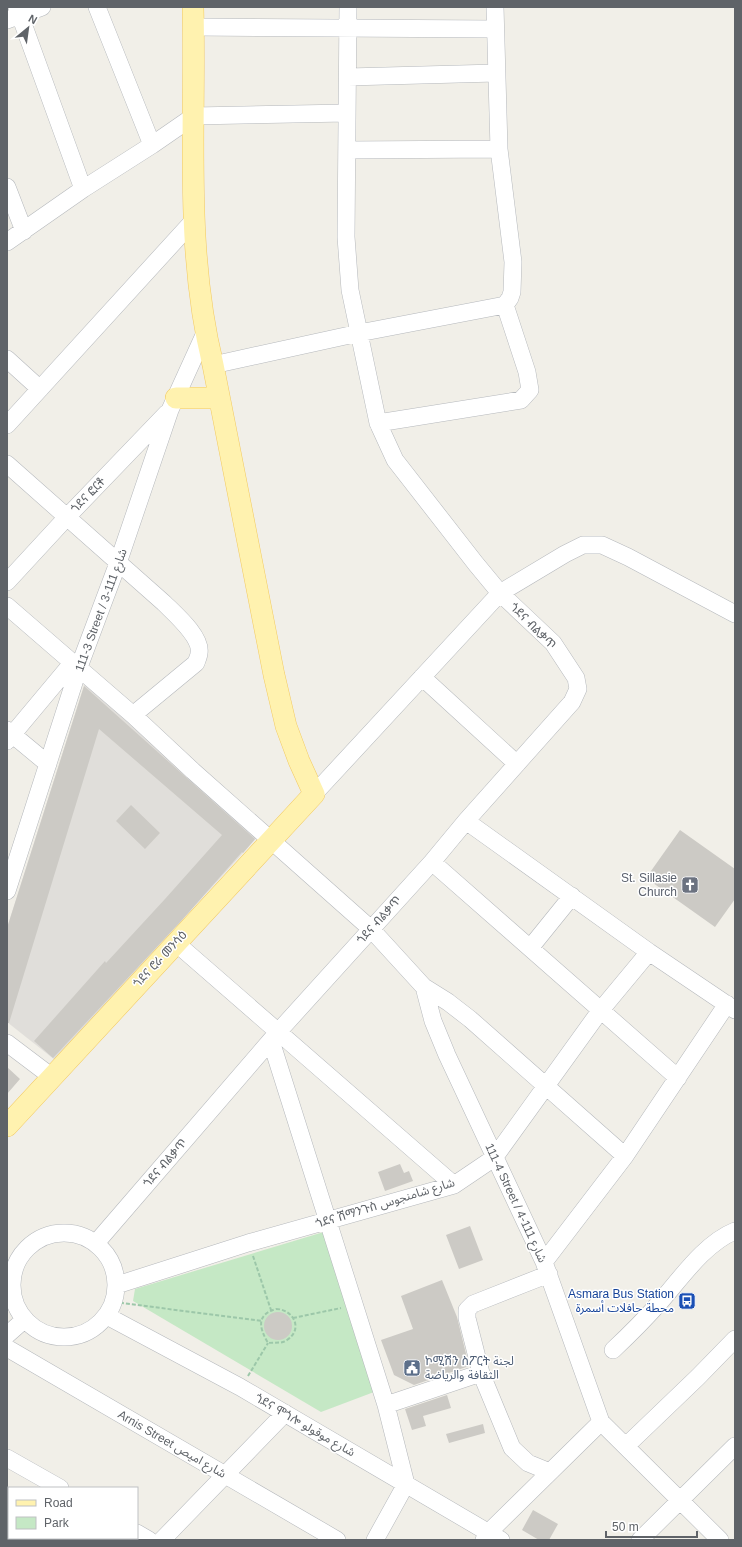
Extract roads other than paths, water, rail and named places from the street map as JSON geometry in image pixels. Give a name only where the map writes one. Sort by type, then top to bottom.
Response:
[{"type":"main road","points":[[194,17],[194,220],[196,261],[205,333],[213,365],[274,675],[285,719],[299,761],[314,794]]},
{"type":"main road","points":[[173,404],[219,398]]},
{"type":"main road","name":"ጎደና ሮራ መንሳዕ","points":[[7,1126],[314,794]]},
{"type":"street","points":[[42,7],[15,14],[83,189]]},
{"type":"street","points":[[97,7],[152,145]]},
{"type":"street","name":"ጎደና ብልቃጥ","points":[[96,1243],[274,1037],[432,862],[466,821],[572,702],[578,689],[576,678],[553,643],[500,593],[395,460],[378,422],[350,290],[346,237],[348,150],[348,7]]},
{"type":"street","points":[[213,365],[505,305],[512,292],[513,262],[499,149],[495,7]]},
{"type":"street","points":[[194,17],[348,28],[495,29]]},
{"type":"street","points":[[348,77],[496,73]]},
{"type":"street","points":[[7,242],[83,189],[194,116],[347,113]]},
{"type":"street","points":[[348,150],[499,149]]},
{"type":"street","points":[[7,188],[24,231]]},
{"type":"street","points":[[7,426],[194,220]]},
{"type":"street","points":[[378,422],[521,400],[530,390],[526,372],[505,305]]},
{"type":"street","name":"111-3 Street / شارع 111-3","points":[[7,892],[10,870],[48,764],[76,665],[118,563],[173,404],[205,333]]},
{"type":"street","points":[[7,359],[40,389]]},
{"type":"street","name":"ጎደና ፎርቶ","points":[[7,582],[173,404]]},
{"type":"street","points":[[7,464],[164,603],[188,628],[197,642],[200,652],[196,662],[133,715]]},
{"type":"street","points":[[314,794],[500,593],[565,554],[583,546],[602,544],[735,614]]},
{"type":"street","points":[[7,606],[133,715],[270,840],[371,929],[424,987],[470,1019],[625,1156]]},
{"type":"street","points":[[48,764],[9,735],[76,665]]},
{"type":"street","points":[[422,677],[516,764]]},
{"type":"street","points":[[466,821],[649,952],[731,1007],[678,1078],[547,1268],[473,1304],[467,1310],[467,1318],[481,1373],[512,1448],[528,1463],[550,1472]]},
{"type":"street","points":[[432,862],[678,1078]]},
{"type":"street","points":[[530,948],[572,896]]},
{"type":"street","points":[[176,943],[274,1037],[454,1185]]},
{"type":"street","name":"ጎደና ሽማንጉስ شارع شامنجوس","points":[[116,1285],[248,1243],[454,1185],[494,1158],[600,1011],[649,952]]},
{"type":"street","name":"111-4 Street / شارع 111-4","points":[[424,987],[433,1021],[447,1055],[494,1158],[547,1268],[601,1422]]},
{"type":"street","points":[[274,1037],[328,1220],[386,1406],[406,1484],[375,1540]]},
{"type":"street","points":[[7,1043],[52,1077]]},
{"type":"street","points":[[613,1350],[640,1324],[707,1250],[725,1236],[735,1231]]},
{"type":"street","points":[[67,1232],[82,1236],[96,1243],[107,1255],[114,1269],[116,1285],[110,1309],[100,1324],[87,1333],[69,1337],[52,1337],[37,1330],[24,1320],[15,1306],[11,1292],[11,1259],[37,1239],[51,1234],[67,1232]]},
{"type":"street","name":"ጎደና ሞጎሎ شارع موقولو","points":[[110,1309],[406,1484],[491,1538]]},
{"type":"street","points":[[7,1335],[24,1320]]},
{"type":"street","points":[[626,1446],[735,1339]]},
{"type":"street","name":"Arnis Street شارع اميص","points":[[7,1348],[337,1540]]},
{"type":"street","points":[[386,1406],[481,1373]]},
{"type":"street","points":[[162,1540],[285,1413]]},
{"type":"street","points":[[491,1538],[550,1472],[601,1422],[720,1540]]},
{"type":"street","points":[[640,1540],[735,1446]]},
{"type":"street","points":[[7,1458],[58,1487]]},
{"type":"street","points":[[138,1534],[149,1540]]},
{"type":"place","name":"St. Sillasie Church","points":[[690,885]]},
{"type":"place","name":"Asmara Bus Station محطة حافلات أسمرة","points":[[687,1301]]},
{"type":"place","name":"ኮሚሽን ስፖርት لجنة الثقافة والرياضة","points":[[412,1368]]}]
